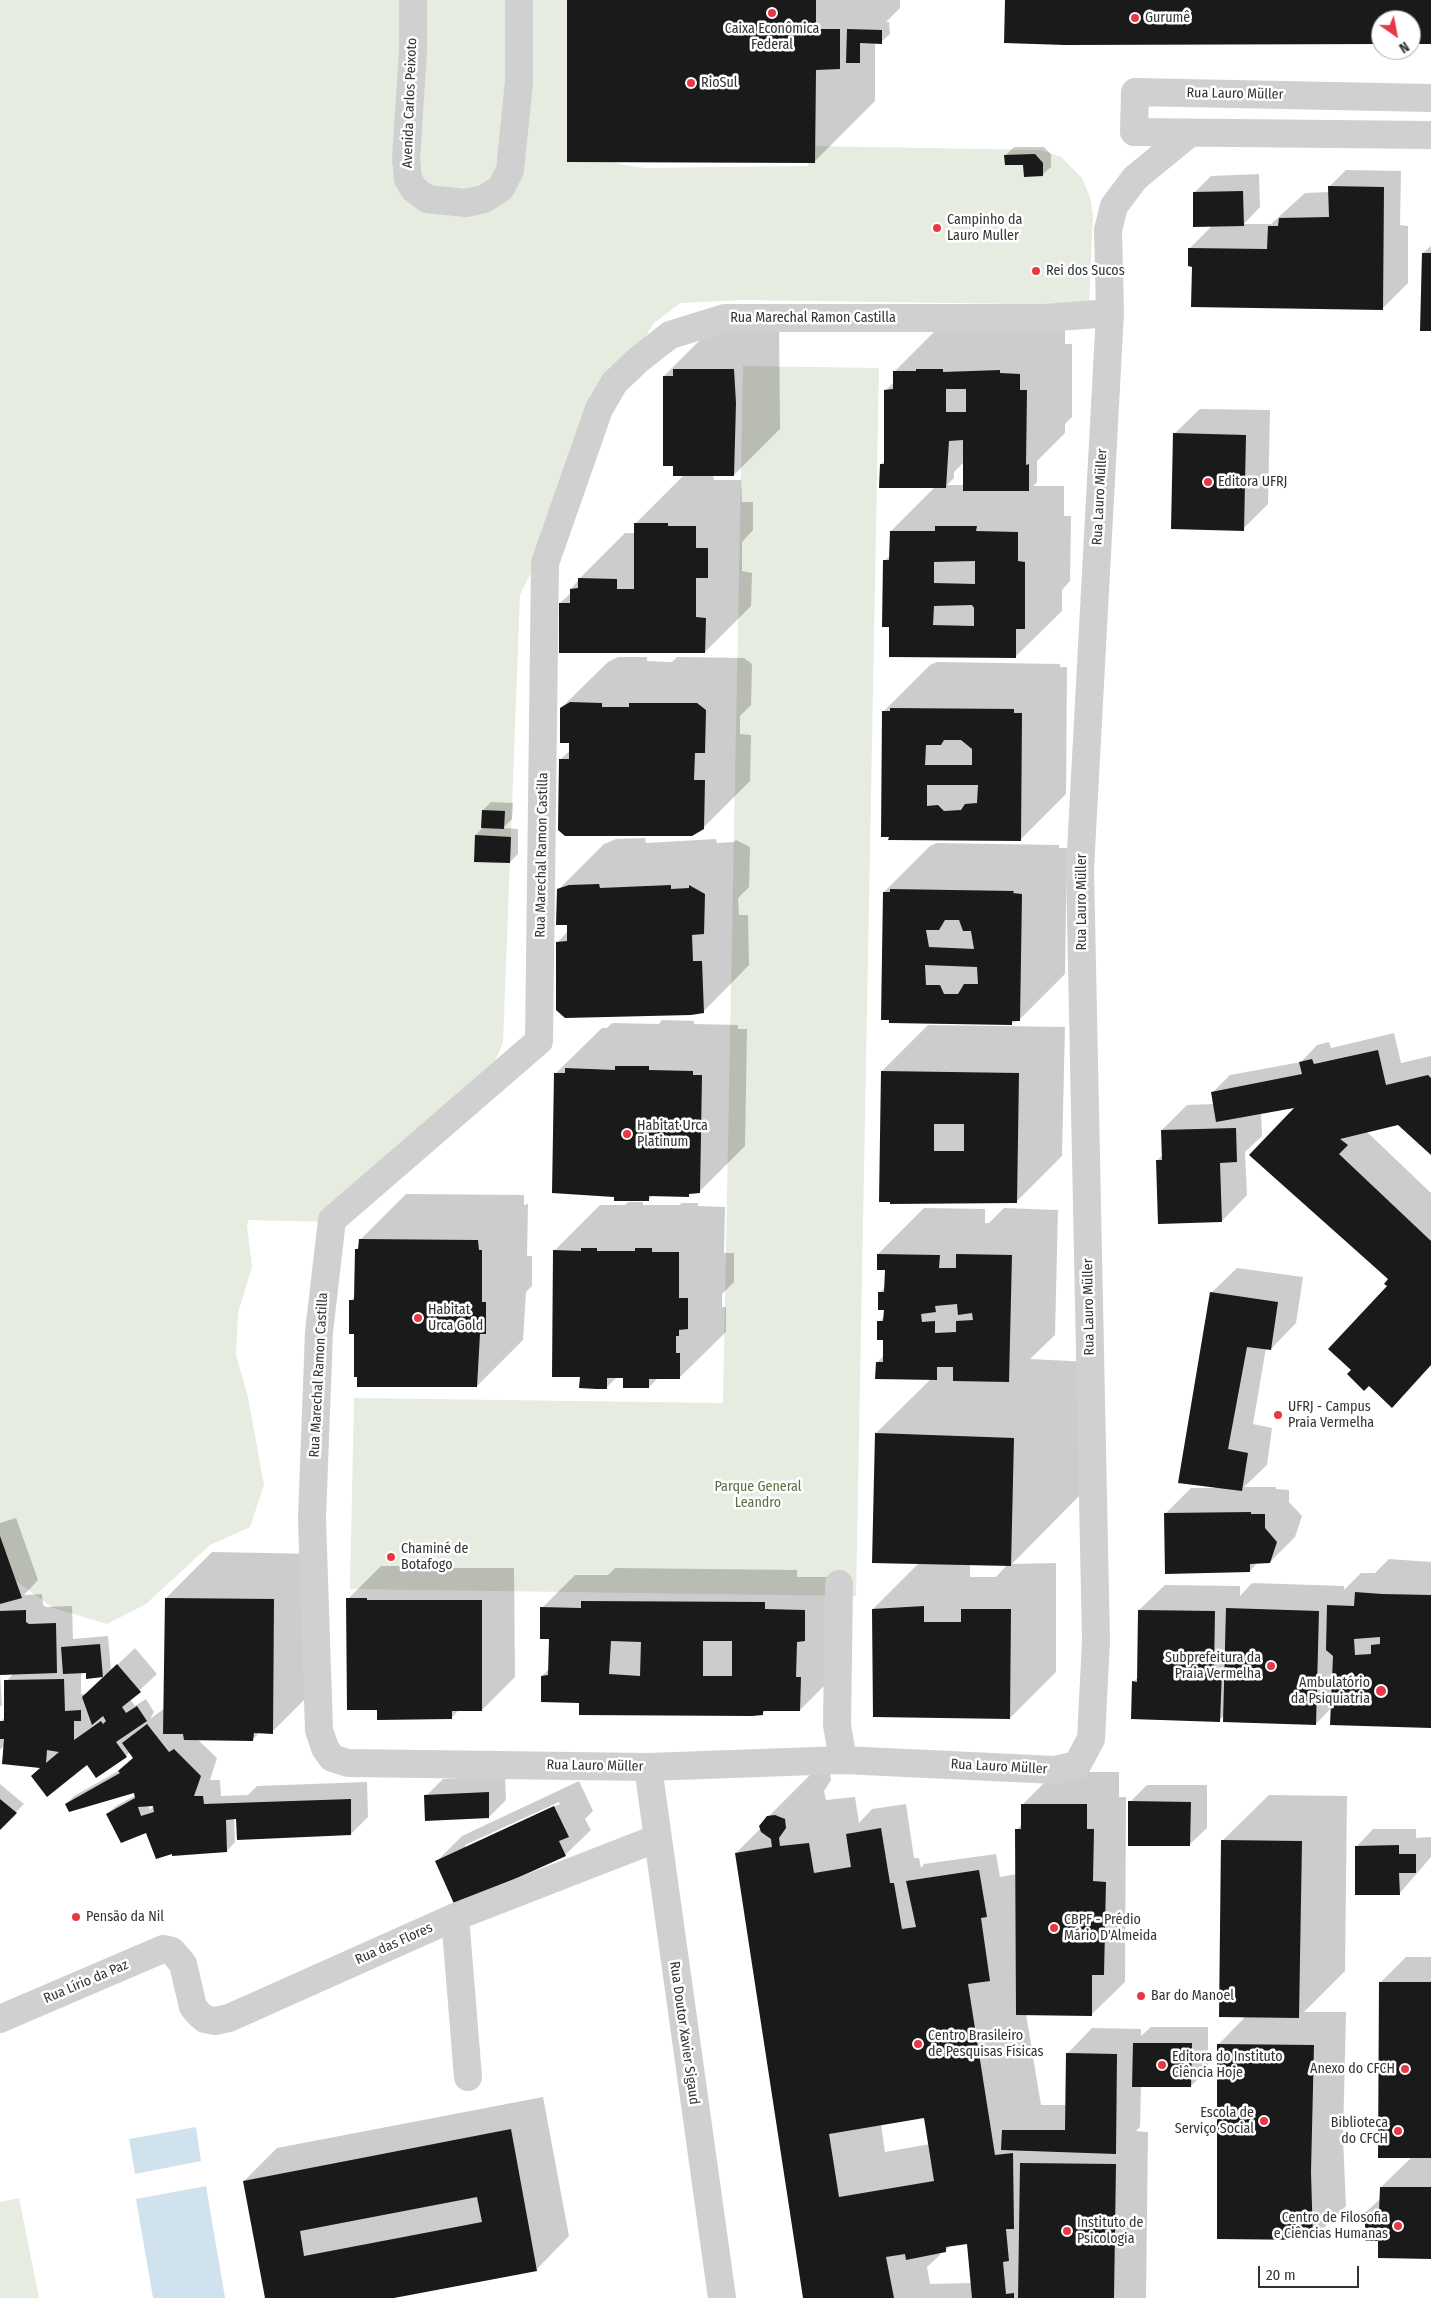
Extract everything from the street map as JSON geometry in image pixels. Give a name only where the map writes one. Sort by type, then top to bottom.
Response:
[{"type":"street","name":"Avenida Carlos Peixoto","points":[[413,0],[414,51],[406,160],[408,178],[414,189],[427,199],[466,203],[484,199],[501,188],[510,170],[519,82],[518,0]]},
{"type":"street","name":"Rua Lauro Müller","points":[[1431,98],[1135,92],[1134,132],[1431,135]]},
{"type":"street","name":"Rua Lauro Müller","points":[[332,1758],[348,1763],[648,1767],[844,1760],[1055,1770],[1077,1765],[1090,1739],[1096,1640],[1080,869],[1110,313],[1108,230],[1114,206],[1135,178],[1190,133]]},
{"type":"street","name":"Rua Marechal Ramon Castilla","points":[[332,1758],[325,1748],[319,1730],[312,1518],[319,1332],[332,1220],[539,1041],[545,563],[599,410],[614,383],[638,360],[670,336],[725,318],[1045,318],[1110,313]]},
{"type":"street","points":[[839,1584],[838,1725],[844,1760]]},
{"type":"street","name":"Rua Doutor Xavier Sigaud","points":[[648,1767],[722,2298]]},
{"type":"street","name":"Rua das Flores","points":[[172,1951],[183,1964],[193,2007],[205,2019],[215,2021],[229,2018],[455,1916],[658,1838]]},
{"type":"street","points":[[455,1916],[468,2077]]},
{"type":"street","name":"Rua Lírio da Paz","points":[[0,2019],[154,1952],[163,1949],[172,1951]]},
{"type":"green space","points":[[0,0],[572,0],[581,153],[624,165],[647,168],[808,166],[808,146],[1041,150],[1061,157],[1082,178],[1090,197],[1093,216],[1089,305],[742,300],[680,303],[653,324],[633,359],[583,468],[520,595],[503,1043],[492,1068],[331,1222],[249,1220],[247,1225],[252,1267],[238,1313],[236,1355],[248,1397],[264,1485],[250,1527],[210,1545],[146,1604],[107,1624],[53,1608],[0,1569]]},
{"type":"green space","name":"Parque General Leandro","points":[[743,366],[879,368],[856,1596],[350,1589],[354,1398],[723,1403]]},
{"type":"green space","points":[[19,2198],[39,2298],[0,2298],[0,2202]]},
{"type":"water","points":[[196,2127],[201,2161],[135,2174],[129,2139]]},
{"type":"water","points":[[206,2186],[225,2298],[153,2298],[136,2199]]},
{"type":"building","name":"RioSul","points":[[567,0],[816,0],[816,29],[840,29],[840,69],[816,70],[815,163],[567,162]]},
{"type":"building","points":[[1005,0],[1431,0],[1431,44],[1421,44],[1421,10],[1371,10],[1371,44],[1065,45],[1004,43]]},
{"type":"building","points":[[847,29],[882,30],[882,44],[860,43],[860,63],[846,63]]},
{"type":"building","points":[[1035,154],[1043,163],[1043,176],[1024,177],[1023,165],[1005,165],[1004,155]]},
{"type":"building","points":[[1328,186],[1384,187],[1383,310],[1191,307],[1192,267],[1188,266],[1188,248],[1267,249],[1268,226],[1278,226],[1279,218],[1329,217]]},
{"type":"building","points":[[1243,191],[1244,226],[1193,227],[1193,192]]},
{"type":"building","points":[[1422,253],[1431,253],[1431,331],[1420,331]]},
{"type":"building","points":[[673,369],[734,369],[736,403],[734,476],[673,476],[673,466],[663,466],[663,376],[673,376]]},
{"type":"building","points":[[916,369],[943,369],[943,372],[1000,370],[1000,373],[1020,374],[1020,390],[1027,390],[1026,465],[1029,464],[1029,491],[963,491],[963,440],[949,441],[946,488],[879,488],[880,464],[884,464],[884,390],[893,389],[893,371],[916,371]],"holes":[[[946,389],[966,389],[966,412],[946,412]]]},
{"type":"building","name":"Editora UFRJ","points":[[1173,433],[1246,435],[1244,531],[1171,529]]},
{"type":"building","points":[[634,523],[668,523],[668,526],[696,526],[696,548],[708,548],[708,578],[696,578],[696,617],[706,618],[705,653],[559,653],[559,603],[570,603],[570,589],[578,588],[578,578],[617,579],[617,589],[634,589]]},
{"type":"building","points":[[935,526],[977,526],[976,531],[1018,532],[1018,561],[1025,562],[1025,629],[1016,629],[1016,658],[889,657],[889,627],[882,627],[883,560],[889,560],[890,531],[935,531]],"holes":[[[975,561],[975,584],[934,583],[934,562]],[[972,605],[974,608],[974,626],[933,625],[934,606]]]},
{"type":"building","points":[[570,702],[602,703],[602,707],[629,707],[629,703],[697,703],[706,710],[705,753],[695,753],[694,780],[705,780],[704,829],[692,836],[565,836],[558,830],[559,759],[569,759],[569,743],[560,743],[560,708]]},
{"type":"building","points":[[890,708],[1014,709],[1014,713],[1022,713],[1021,841],[888,840],[889,837],[881,837],[882,711],[890,711]],"holes":[[[944,740],[961,740],[972,749],[972,765],[925,765],[926,745],[941,745]],[[927,785],[978,785],[977,803],[965,804],[961,810],[944,811],[938,805],[927,806]]]},
{"type":"building","points":[[482,810],[505,811],[504,829],[481,828]]},
{"type":"building","points":[[475,835],[511,837],[510,863],[474,862]]},
{"type":"building","points":[[599,884],[600,888],[671,885],[671,889],[689,888],[689,885],[705,894],[704,934],[692,935],[693,961],[702,961],[704,1013],[691,1015],[565,1018],[556,1010],[556,942],[567,941],[567,925],[556,925],[557,889],[569,885]]},
{"type":"building","points":[[890,889],[1014,891],[1013,893],[1022,894],[1020,1021],[1012,1021],[1012,1025],[889,1023],[889,1020],[881,1020],[883,892],[890,892]],"holes":[[[945,920],[959,920],[963,931],[971,931],[974,949],[929,947],[926,930],[939,930]],[[925,965],[977,967],[978,984],[964,984],[958,994],[944,994],[940,985],[926,985]]]},
{"type":"building","points":[[1378,1050],[1386,1085],[1428,1075],[1431,1078],[1431,1155],[1398,1125],[1340,1139],[1348,1145],[1339,1154],[1431,1241],[1431,1365],[1392,1408],[1369,1386],[1364,1391],[1347,1374],[1351,1370],[1328,1349],[1387,1286],[1384,1284],[1388,1279],[1249,1155],[1294,1108],[1216,1122],[1211,1092],[1302,1074],[1299,1062],[1312,1059],[1314,1064]]},
{"type":"building","name":"Habitat Urca Platinum","points":[[615,1066],[649,1066],[649,1070],[693,1071],[693,1075],[702,1075],[700,1193],[689,1194],[689,1197],[649,1196],[649,1201],[614,1201],[614,1197],[552,1193],[554,1073],[565,1073],[565,1068],[615,1070]]},
{"type":"building","points":[[881,1071],[1019,1073],[1017,1203],[890,1204],[890,1202],[879,1202]],"holes":[[[934,1124],[964,1124],[964,1151],[934,1151]]]},
{"type":"building","points":[[1236,1128],[1237,1162],[1220,1163],[1222,1222],[1158,1224],[1156,1160],[1162,1160],[1161,1130]]},
{"type":"building","name":"Habitat Urca Gold","points":[[359,1239],[478,1240],[479,1250],[482,1250],[482,1302],[486,1302],[486,1334],[480,1334],[477,1387],[357,1387],[357,1377],[354,1377],[354,1334],[349,1334],[349,1300],[354,1300],[355,1249],[358,1249]]},
{"type":"building","points":[[581,1248],[597,1248],[597,1251],[635,1251],[635,1248],[652,1248],[652,1252],[679,1252],[679,1298],[688,1298],[688,1329],[679,1330],[679,1336],[676,1336],[676,1353],[680,1353],[680,1379],[649,1379],[649,1388],[623,1388],[623,1378],[607,1378],[607,1389],[597,1389],[579,1388],[580,1377],[552,1377],[553,1250],[581,1251]]},
{"type":"building","points":[[877,1254],[940,1255],[939,1268],[956,1268],[956,1254],[1012,1255],[1009,1382],[953,1381],[953,1367],[937,1367],[937,1380],[875,1379],[876,1362],[883,1362],[883,1340],[877,1340],[877,1321],[883,1321],[884,1310],[878,1310],[878,1292],[884,1292],[885,1270],[877,1270]],"holes":[[[957,1304],[958,1315],[972,1313],[973,1320],[956,1321],[956,1332],[935,1333],[935,1321],[922,1322],[921,1314],[936,1312],[935,1306]]]},
{"type":"building","points":[[1210,1292],[1278,1302],[1271,1350],[1247,1347],[1228,1449],[1248,1453],[1242,1491],[1178,1483]]},
{"type":"building","points":[[875,1433],[1014,1438],[1011,1566],[872,1563]]},
{"type":"building","points":[[1251,1512],[1251,1514],[1265,1514],[1265,1528],[1277,1542],[1270,1563],[1250,1564],[1250,1572],[1165,1574],[1164,1513]]},
{"type":"building","points":[[0,1536],[22,1598],[0,1604]]},
{"type":"building","name":"Ambulatório da Psiquiatria","points":[[1355,1592],[1431,1595],[1431,1728],[1330,1725],[1333,1656],[1326,1650],[1327,1605],[1354,1606]],"holes":[[[1380,1637],[1380,1644],[1371,1645],[1371,1654],[1355,1655],[1354,1639]]]},
{"type":"building","points":[[165,1598],[274,1599],[273,1734],[254,1733],[253,1741],[184,1740],[183,1734],[163,1734]]},
{"type":"building","points":[[346,1598],[367,1598],[367,1600],[482,1600],[482,1711],[452,1711],[452,1719],[377,1720],[377,1710],[347,1710]]},
{"type":"building","points":[[581,1601],[765,1602],[765,1609],[805,1610],[805,1641],[797,1642],[796,1677],[801,1677],[800,1711],[763,1711],[763,1715],[752,1716],[579,1715],[579,1703],[541,1702],[541,1676],[548,1675],[549,1639],[540,1639],[540,1607],[581,1608]],"holes":[[[611,1641],[641,1642],[640,1676],[609,1674]],[[703,1641],[732,1641],[732,1676],[703,1676]]]},
{"type":"building","points":[[924,1606],[924,1622],[961,1622],[961,1609],[1011,1609],[1010,1719],[873,1717],[872,1609]]},
{"type":"building","name":"Subprefeitura da Praia Vermelha","points":[[1226,1608],[1319,1611],[1316,1725],[1223,1722]]},
{"type":"building","points":[[26,1610],[26,1622],[29,1624],[56,1623],[57,1673],[0,1675],[0,1611]]},
{"type":"building","points":[[1138,1610],[1215,1611],[1214,1671],[1222,1671],[1220,1722],[1131,1719],[1132,1681],[1137,1682]]},
{"type":"building","points":[[100,1644],[103,1677],[86,1679],[86,1673],[63,1674],[61,1647]]},
{"type":"building","points":[[117,1664],[141,1692],[122,1707],[126,1713],[137,1706],[147,1721],[116,1742],[127,1757],[96,1778],[87,1765],[47,1797],[31,1776],[40,1768],[2,1764],[4,1739],[0,1739],[0,1721],[4,1721],[4,1680],[64,1679],[65,1711],[81,1710],[81,1721],[74,1721],[74,1740],[101,1721],[103,1724],[106,1721],[103,1716],[92,1725],[82,1697]],"holes":[[[47,1750],[59,1752],[46,1763]]]},
{"type":"building","points":[[147,1724],[169,1752],[174,1749],[201,1776],[194,1796],[203,1796],[204,1804],[351,1799],[351,1835],[237,1840],[236,1819],[226,1820],[227,1852],[172,1856],[172,1854],[156,1859],[146,1833],[121,1843],[106,1814],[135,1798],[134,1793],[69,1812],[65,1804],[120,1773],[118,1771],[133,1758],[122,1743]],"holes":[[[153,1806],[154,1812],[141,1816],[138,1807]]]},
{"type":"building","points":[[489,1792],[489,1818],[425,1821],[424,1795]]},
{"type":"building","points":[[0,1799],[17,1813],[0,1830]]},
{"type":"building","points":[[1128,1801],[1191,1802],[1190,1846],[1128,1846]]},
{"type":"building","name":"CBPF - Prédio Mário D'Almeida","points":[[1021,1804],[1087,1804],[1087,1829],[1094,1829],[1093,1881],[1106,1882],[1104,1975],[1092,1975],[1092,2016],[1016,2015],[1015,1829],[1021,1829]]},
{"type":"building","points":[[554,1806],[569,1837],[559,1841],[566,1856],[455,1906],[435,1861]]},
{"type":"building","points":[[775,1815],[785,1819],[786,1828],[779,1838],[780,1846],[809,1843],[814,1873],[851,1867],[846,1834],[881,1828],[890,1883],[894,1883],[902,1929],[916,1927],[906,1881],[979,1870],[987,1917],[981,1918],[990,1981],[968,1984],[995,2155],[1013,2153],[1014,2229],[1006,2229],[1009,2261],[1003,2262],[1006,2294],[1014,2293],[1014,2298],[972,2298],[967,2244],[946,2247],[946,2252],[906,2260],[905,2254],[886,2257],[894,2298],[803,2298],[735,1853],[772,1847],[771,1839],[761,1832],[759,1826],[767,1816]],"holes":[[[924,2118],[934,2181],[839,2197],[829,2134]]]},
{"type":"building","points":[[1221,1840],[1302,1841],[1299,2018],[1219,2017]]},
{"type":"building","points":[[1399,1845],[1399,1854],[1416,1854],[1416,1873],[1399,1873],[1400,1895],[1355,1895],[1355,1846]]},
{"type":"building","name":"Anexo do CFCH","points":[[1379,1982],[1431,1982],[1431,2158],[1378,2158]]},
{"type":"building","name":"Editora do Instituto Ciência Hoje","points":[[1133,2043],[1192,2043],[1191,2087],[1132,2087]]},
{"type":"building","name":"Escola de Serviço Social","points":[[1217,2044],[1314,2045],[1311,2172],[1313,2240],[1217,2239]]},
{"type":"building","points":[[1066,2053],[1117,2054],[1116,2154],[1001,2150],[1002,2130],[1065,2130]]},
{"type":"building","points":[[511,2129],[537,2271],[394,2298],[265,2298],[243,2181]],"holes":[[[477,2197],[482,2222],[304,2256],[300,2231]]]},
{"type":"building","name":"Instituto de Psicologia","points":[[1020,2163],[1116,2164],[1114,2298],[1018,2298]]},
{"type":"building","name":"Centro de Filosofia e Ciências Humanas","points":[[1380,2187],[1431,2187],[1431,2259],[1378,2258],[1378,2241],[1365,2241],[1365,2212],[1379,2212]]},
{"type":"place","name":"Caixa Econômica Federal","points":[[772,13]]},
{"type":"place","name":"Gurumê","points":[[1135,18]]},
{"type":"place","name":"RioSul","points":[[691,83]]},
{"type":"place","name":"Campinho da Lauro Muller","points":[[937,228]]},
{"type":"place","name":"Rei dos Sucos","points":[[1036,271]]},
{"type":"place","name":"Editora UFRJ","points":[[1208,482]]},
{"type":"place","name":"Habitat Urca Platinum","points":[[627,1134]]},
{"type":"place","name":"Habitat Urca Gold","points":[[418,1318]]},
{"type":"place","name":"UFRJ - Campus Praia Vermelha","points":[[1278,1415]]},
{"type":"place","name":"Chaminé de Botafogo","points":[[391,1557]]},
{"type":"place","name":"Subprefeitura da Praia Vermelha","points":[[1271,1666]]},
{"type":"place","name":"Ambulatório da Psiquiatria","points":[[1381,1691]]},
{"type":"place","name":"Pensão da Nil","points":[[76,1917]]},
{"type":"place","name":"CBPF - Prédio Mário D'Almeida","points":[[1054,1928]]},
{"type":"place","name":"Bar do Manoel","points":[[1141,1996]]},
{"type":"place","name":"Centro Brasileiro de Pesquisas Físicas","points":[[918,2044]]},
{"type":"place","name":"Editora do Instituto Ciência Hoje","points":[[1162,2065]]},
{"type":"place","name":"Anexo do CFCH","points":[[1405,2069]]},
{"type":"place","name":"Escola de Serviço Social","points":[[1264,2121]]},
{"type":"place","name":"Biblioteca do CFCH","points":[[1398,2131]]},
{"type":"place","name":"Centro de Filosofia e Ciências Humanas","points":[[1398,2226]]},
{"type":"place","name":"Instituto de Psicologia","points":[[1067,2231]]}]
